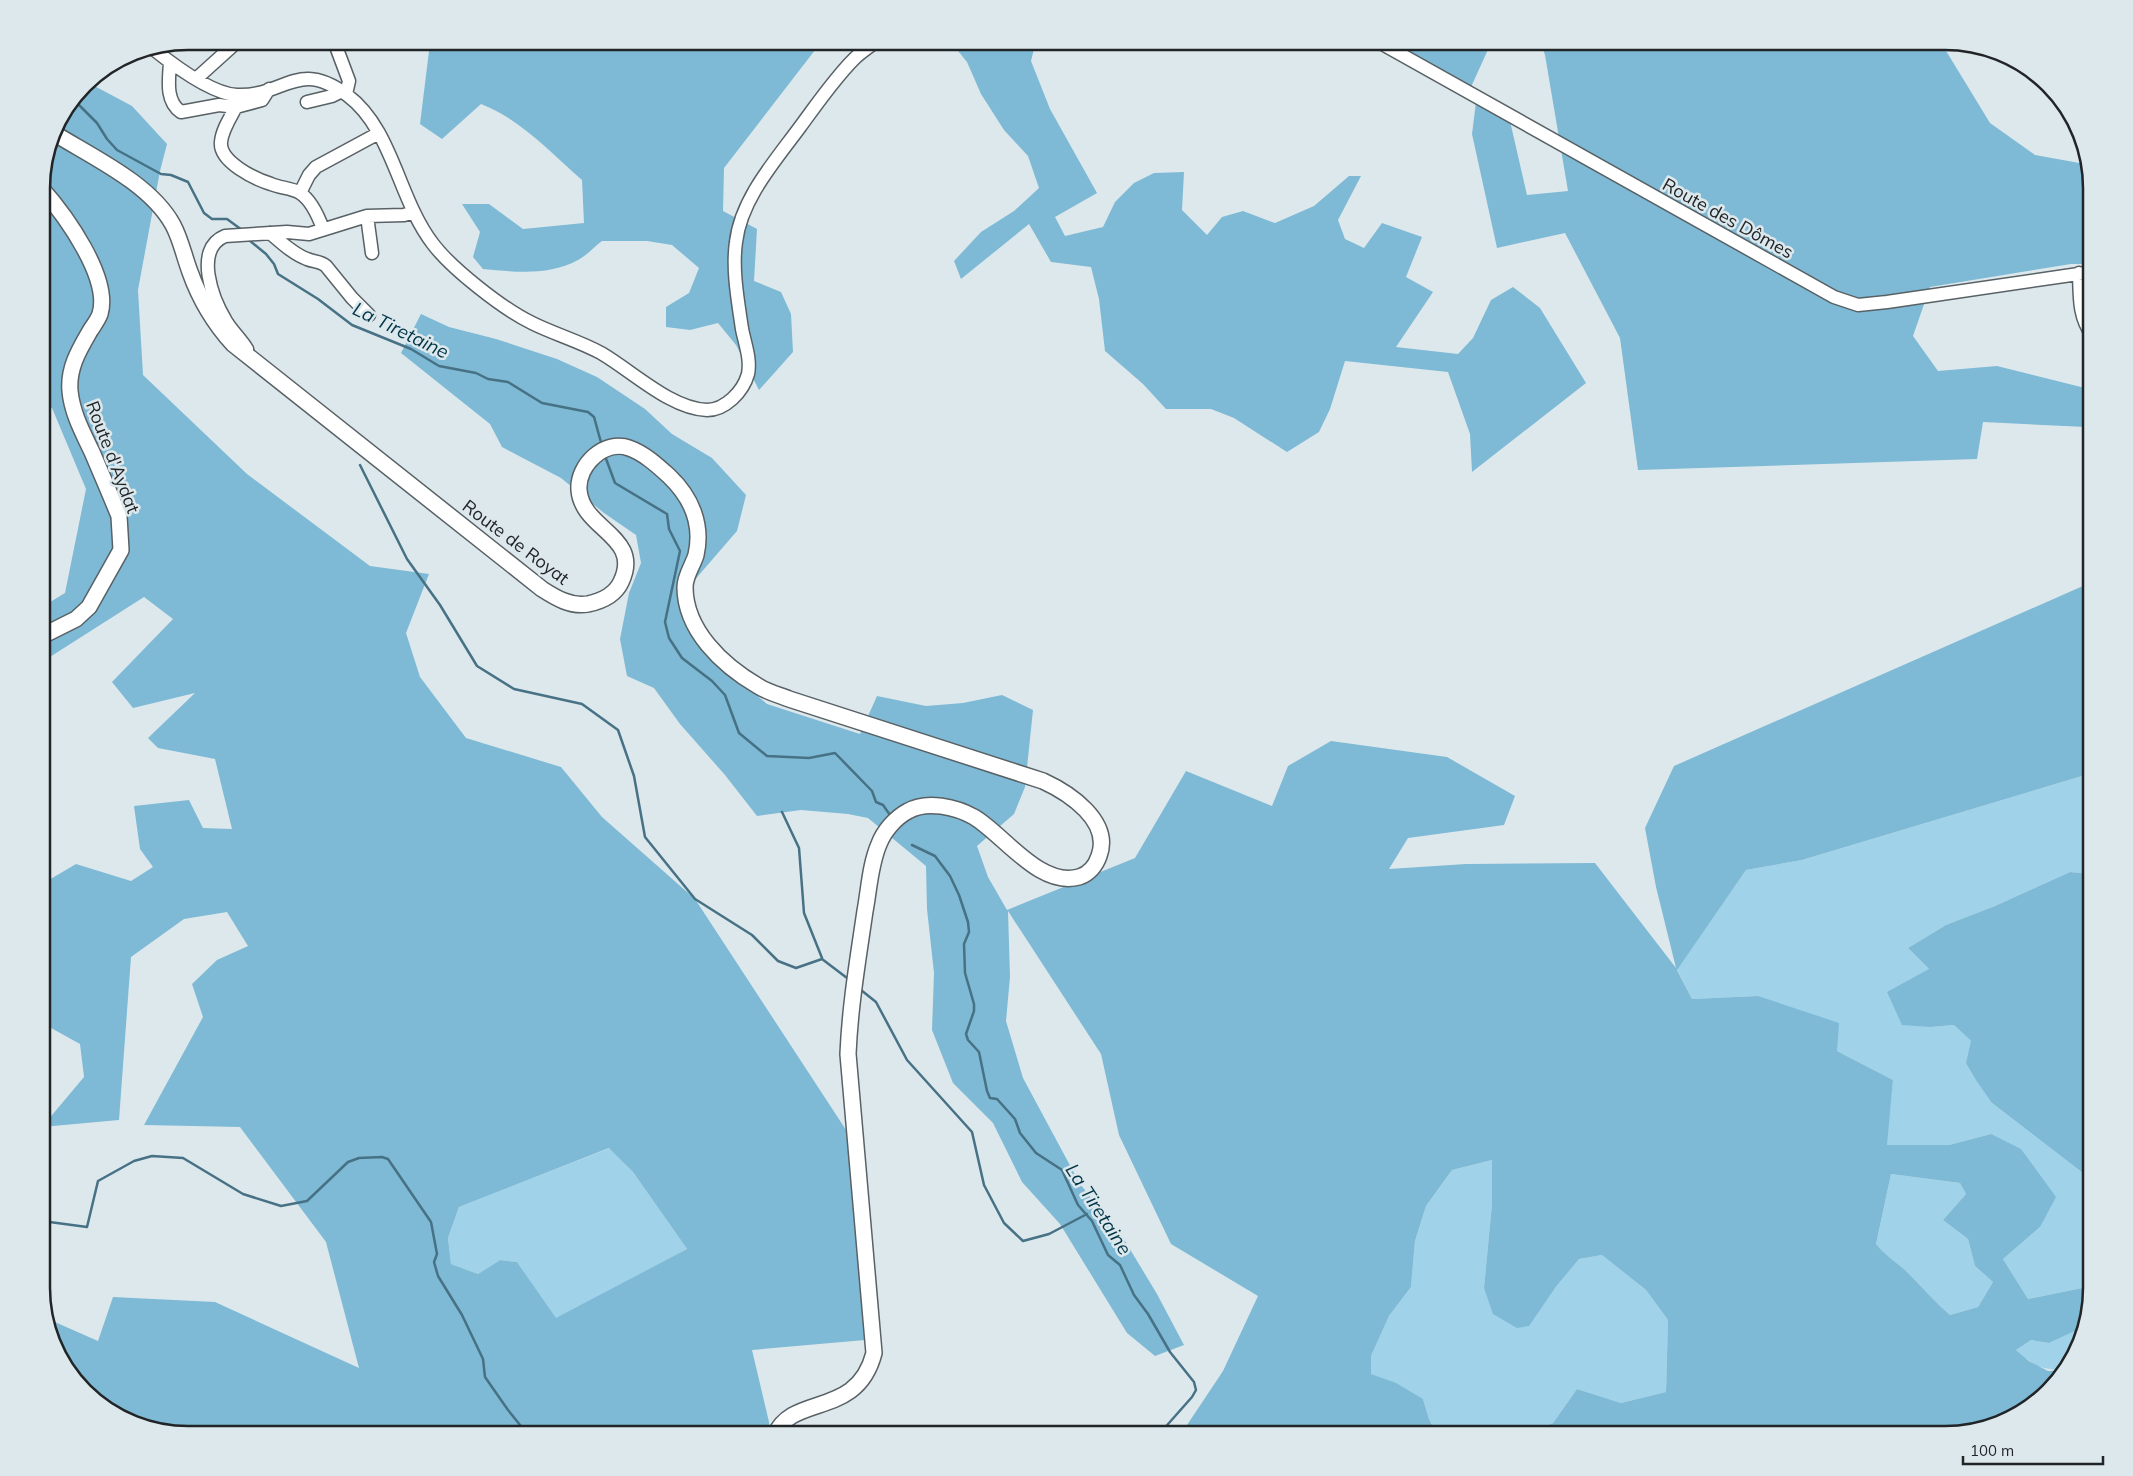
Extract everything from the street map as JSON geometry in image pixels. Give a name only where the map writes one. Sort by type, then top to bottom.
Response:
[{"type":"main road","name":"Route de Royat","points":[[60,137],[126,178],[148,194],[162,208],[173,225],[198,292],[210,316],[221,332],[244,354],[542,590],[558,599],[572,603],[591,603],[610,596],[619,586],[625,574],[627,562],[623,550],[615,538],[598,524],[583,506],[579,489],[583,472],[594,454],[612,447],[628,447],[649,459],[670,478],[691,502],[698,528],[696,554],[685,584],[687,606],[694,626],[709,646],[733,669],[759,687],[850,719],[1043,781],[1059,789],[1090,814],[1101,835],[1102,848],[1095,863],[1084,875],[1073,878],[1059,878],[1044,872],[975,818],[960,810],[941,806],[922,806],[908,810],[884,833],[878,846],[872,870],[863,924],[849,1014],[848,1054],[874,1353],[870,1369],[863,1380],[852,1390],[836,1399],[802,1411],[787,1420],[782,1426]]},
{"type":"main road","name":"Route d'Aydat","points":[[50,199],[67,221],[88,258],[97,278],[101,295],[100,315],[78,352],[72,369],[70,389],[76,418],[119,516],[121,550],[89,607],[76,619],[50,632]]},
{"type":"street","points":[[197,78],[228,50]]},
{"type":"street","points":[[337,50],[349,81],[344,93]]},
{"type":"street","points":[[159,54],[170,63],[212,87],[236,95],[269,89],[307,78],[325,81],[344,93],[369,115],[414,212],[433,244],[494,300],[529,322],[600,352],[674,400],[700,410],[715,410],[729,402],[740,390],[748,376],[749,359],[742,329],[735,274],[736,240],[747,205],[764,176],[824,94],[855,57],[865,50]]},
{"type":"street","name":"Route des Dômes","points":[[1393,50],[1834,297],[1858,305],[2083,273]]},
{"type":"street","points":[[170,63],[169,91],[175,108],[181,112],[218,105],[236,107],[262,100],[269,89]]},
{"type":"street","points":[[307,102],[344,93]]},
{"type":"street","points":[[236,107],[223,131],[221,142],[222,151],[226,158],[238,168],[266,182],[300,193],[320,220],[323,229]]},
{"type":"street","points":[[300,193],[309,175],[316,167],[378,133]]},
{"type":"street","points":[[244,354],[247,349],[218,307],[211,286],[208,255],[213,244],[218,239],[225,236],[270,233],[309,234],[367,216],[404,215],[414,212]]},
{"type":"street","points":[[367,216],[372,253]]},
{"type":"street","points":[[270,233],[297,254],[308,260],[321,262],[326,266],[352,298],[369,315]]},
{"type":"street","points":[[2078,273],[2083,319]]},
{"type":"shaded area","points":[[815,50],[724,168],[723,211],[757,229],[754,281],[781,292],[791,314],[793,352],[759,390],[736,345],[718,323],[690,330],[666,327],[666,307],[689,293],[699,268],[672,245],[647,241],[602,241],[581,258],[555,269],[532,272],[483,269],[473,257],[480,232],[462,204],[489,204],[523,229],[584,223],[582,180],[522,127],[495,110],[481,104],[442,139],[420,124],[429,51]]},
{"type":"shaded area","points":[[957,50],[1034,50],[1031,61],[1050,109],[1097,193],[1055,217],[1065,236],[1103,227],[1115,202],[1134,183],[1154,173],[1184,172],[1182,210],[1207,235],[1222,217],[1243,211],[1275,223],[1314,206],[1349,176],[1361,176],[1338,220],[1345,239],[1364,248],[1382,223],[1422,237],[1406,277],[1433,292],[1396,347],[1458,354],[1473,338],[1491,300],[1513,287],[1540,308],[1586,383],[1472,472],[1470,434],[1448,372],[1345,361],[1330,409],[1319,432],[1287,452],[1234,418],[1211,409],[1166,409],[1143,384],[1105,351],[1099,299],[1091,267],[1051,262],[1029,224],[961,279],[954,261],[981,232],[1014,211],[1039,188],[1028,156],[1004,130],[981,94],[967,62]]},
{"type":"shaded area","points":[[1404,50],[1488,50],[1471,87]]},
{"type":"shaded area","points":[[1543,50],[1946,50],[1990,123],[2035,155],[2080,163],[2083,188],[2083,264],[2071,264],[1930,287],[1913,336],[1938,371],[1997,366],[2083,388],[2083,427],[1983,422],[1977,459],[1638,470],[1620,338],[1565,233],[1497,248],[1472,134],[1476,102],[1510,121],[1527,195],[1568,191]]},
{"type":"shaded area","points":[[95,86],[132,106],[167,144],[160,171],[138,290],[143,375],[247,474],[370,566],[429,574],[406,633],[420,677],[466,738],[561,767],[602,817],[695,899],[850,1136],[864,1266],[865,1340],[752,1350],[769,1426],[170,1425],[143,1419],[111,1403],[97,1392],[78,1372],[60,1341],[55,1322],[98,1341],[113,1297],[215,1302],[359,1368],[326,1242],[240,1127],[144,1125],[203,1017],[192,984],[217,960],[248,946],[227,912],[184,919],[131,957],[119,1120],[50,1126],[50,1117],[84,1077],[80,1044],[50,1027],[50,879],[76,864],[131,881],[153,867],[140,849],[134,806],[189,800],[203,828],[232,829],[215,759],[158,748],[148,738],[195,693],[133,708],[112,682],[173,619],[144,597],[50,657],[50,602],[65,593],[86,489],[52,408],[50,408],[51,170],[60,135],[68,119],[78,104]],"holes":[[[609,1148],[633,1172],[687,1249],[556,1318],[517,1262],[500,1260],[478,1274],[451,1264],[448,1238],[459,1207]]]},
{"type":"shaded area","points":[[421,314],[449,327],[496,339],[557,359],[597,377],[645,409],[672,434],[712,458],[746,495],[737,531],[679,598],[697,644],[767,704],[860,734],[877,696],[926,706],[963,703],[1002,695],[1033,710],[1025,787],[1014,814],[977,846],[988,877],[1007,910],[1135,858],[1186,771],[1272,806],[1288,766],[1331,741],[1447,757],[1515,796],[1504,825],[1408,838],[1389,869],[1466,864],[1595,863],[1676,968],[1656,887],[1645,828],[1674,766],[2083,586],[2083,776],[1802,860],[1746,870],[1677,970],[1692,999],[1758,996],[1839,1023],[1837,1051],[1893,1080],[1887,1145],[1949,1145],[1991,1134],[2021,1149],[2056,1197],[2040,1227],[2003,1259],[2028,1299],[2083,1288],[2082,1306],[2077,1330],[2049,1343],[2031,1340],[2016,1350],[2029,1361],[2048,1371],[2056,1371],[2036,1392],[2022,1403],[1998,1416],[1963,1425],[1546,1426],[1553,1423],[1577,1389],[1621,1403],[1666,1392],[1668,1320],[1646,1290],[1602,1255],[1579,1259],[1555,1288],[1529,1326],[1517,1328],[1493,1314],[1484,1288],[1492,1204],[1492,1160],[1452,1170],[1426,1206],[1415,1241],[1411,1287],[1389,1316],[1371,1356],[1371,1374],[1396,1383],[1423,1399],[1432,1426],[1186,1426],[1223,1371],[1258,1296],[1171,1244],[1119,1135],[1101,1054],[1008,911],[1010,977],[1006,1021],[1023,1078],[1080,1184],[1122,1236],[1157,1294],[1184,1345],[1155,1356],[1127,1333],[1060,1224],[1022,1182],[993,1123],[953,1083],[932,1030],[934,973],[927,909],[926,866],[868,818],[848,814],[801,810],[757,816],[725,775],[680,724],[654,688],[627,676],[620,639],[629,593],[641,563],[636,535],[604,513],[561,478],[502,447],[490,424],[401,353]],"holes":[[[1891,1174],[1960,1183],[1966,1194],[1943,1220],[1968,1239],[1975,1266],[1993,1282],[1978,1307],[1950,1315],[1876,1244]]]},
{"type":"shaded area","points":[[2083,776],[2083,873],[2070,872],[1995,906],[1946,925],[1908,948],[1929,969],[1931,1027],[1954,1025],[1971,1041],[1992,1103],[2083,1173],[2083,1288],[2028,1299],[2003,1259],[2040,1227],[1991,1134],[1949,1145],[1886,1145],[1893,1080],[1837,1051],[1758,996],[1692,999],[1677,969],[1746,870],[1802,860]]},
{"type":"shaded area","points":[[2070,872],[2083,873],[2083,1173],[1992,1103],[1966,1063],[1971,1041],[1954,1025],[1931,1027],[1902,1025],[1887,992],[1929,969],[1908,948],[1946,925],[1995,906]]},
{"type":"shaded area","points":[[610,1148],[633,1172],[687,1249],[556,1319],[517,1262],[500,1260],[478,1274],[451,1264],[448,1238],[459,1207]]},
{"type":"shaded area","points":[[1492,1160],[1492,1204],[1484,1288],[1555,1288],[1579,1259],[1602,1255],[1646,1290],[1668,1320],[1666,1392],[1621,1403],[1577,1389],[1553,1423],[1546,1426],[1432,1426],[1423,1399],[1371,1374],[1371,1356],[1389,1316],[1411,1287],[1415,1241],[1426,1206],[1452,1170]]},
{"type":"shaded area","points":[[1891,1174],[1960,1183],[1966,1194],[1943,1220],[1968,1239],[1975,1266],[1993,1282],[1978,1307],[1950,1315],[1876,1244]]},
{"type":"shaded area","points":[[2077,1330],[2069,1349],[2057,1369],[2039,1366],[2016,1350],[2031,1340],[2049,1343]]},
{"type":"waterway","name":"La Tiretaine","points":[[78,104],[97,123],[117,150],[161,174],[171,175],[188,182],[204,213],[212,219],[227,219],[242,230]]},
{"type":"waterway","name":"La Tiretaine","points":[[249,240],[266,254],[274,264],[278,274],[318,299],[352,325],[411,349],[439,366],[476,373],[488,379],[508,382],[542,403],[588,412],[594,417],[602,446]]},
{"type":"waterway","name":"La Tiretaine","points":[[605,456],[615,483],[667,514],[669,529],[680,551],[665,622],[669,638],[682,658],[712,681],[725,695],[739,733],[767,756],[809,758],[835,753],[872,791],[876,802],[883,805],[890,815]]},
{"type":"waterway","points":[[360,465],[407,559],[440,605],[477,666],[514,689],[582,704],[618,730],[634,776],[645,837],[695,899],[752,935],[778,961],[796,968],[822,959],[847,978]]},
{"type":"waterway","points":[[782,812],[799,848],[804,913],[822,958]]},
{"type":"waterway","name":"La Tiretaine","points":[[912,845],[935,856],[950,876],[968,922],[969,932],[964,944],[965,973],[974,1004],[974,1011],[966,1034],[968,1040],[979,1052],[990,1098],[997,1099],[1015,1119],[1020,1133],[1036,1153],[1062,1170],[1078,1205],[1092,1221],[1108,1255],[1120,1265],[1134,1295],[1148,1314],[1170,1352],[1194,1382],[1196,1390],[1192,1397],[1166,1426]]},
{"type":"waterway","points":[[861,990],[876,1002],[907,1060],[972,1132],[984,1185],[1004,1223],[1023,1241],[1049,1234],[1087,1214]]},
{"type":"waterway","points":[[50,1222],[87,1227],[98,1181],[134,1161],[152,1156],[183,1158],[243,1194],[281,1206],[307,1201],[348,1162],[359,1158],[382,1157],[388,1159],[431,1222],[437,1254],[434,1262],[438,1276],[462,1315],[483,1359],[485,1377],[521,1426]]}]
